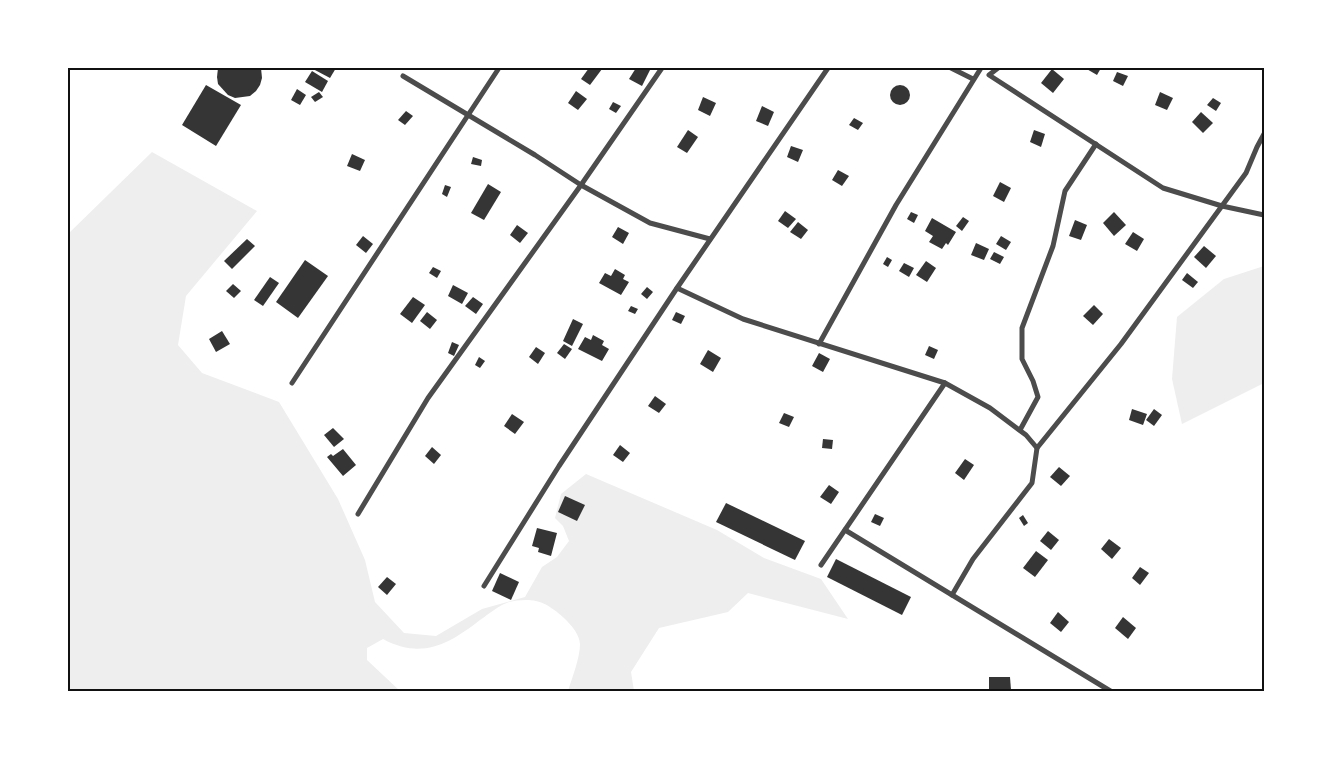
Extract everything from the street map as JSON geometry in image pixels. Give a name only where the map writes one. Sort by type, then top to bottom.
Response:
[{"type":"street","points":[[292,383],[499,68]]},
{"type":"street","points":[[358,514],[428,398],[581,185],[662,68]]},
{"type":"street","points":[[484,586],[559,466],[677,288],[828,68]]},
{"type":"street","points":[[951,68],[973,79]]},
{"type":"street","points":[[819,344],[896,205],[981,68]]},
{"type":"street","points":[[998,68],[989,75],[1163,188],[1222,206],[1264,215]]},
{"type":"street","points":[[403,76],[581,185],[650,223],[710,239]]},
{"type":"street","points":[[952,595],[974,560],[1032,483],[1037,448],[1121,344],[1246,173],[1264,134]]},
{"type":"street","points":[[1020,430],[1038,397],[1033,381],[1022,359],[1022,328],[1054,246],[1065,191],[1096,144]]},
{"type":"street","points":[[677,288],[744,319],[944,383],[990,408],[1026,435],[1037,448]]},
{"type":"street","points":[[821,565],[944,383]]},
{"type":"street","points":[[845,530],[1112,692]]},
{"type":"shaded area","points":[[152,152],[257,211],[186,296],[178,345],[202,373],[279,402],[338,499],[365,560],[375,602],[404,633],[436,636],[482,609],[525,597],[542,567],[557,557],[569,541],[563,526],[555,518],[561,494],[586,474],[717,530],[764,558],[821,579],[848,619],[748,593],[728,612],[659,628],[631,672],[634,691],[568,691],[579,655],[579,638],[570,624],[556,611],[542,603],[526,600],[505,603],[469,629],[446,642],[434,646],[423,649],[410,648],[383,639],[367,648],[367,660],[400,691],[68,692],[68,234]]},
{"type":"shaded area","points":[[1264,266],[1264,383],[1182,424],[1172,379],[1177,317],[1224,279]]},
{"type":"building","points":[[218,68],[261,68],[262,78],[260,85],[250,96],[235,98],[228,95],[218,84]]},
{"type":"building","points":[[314,68],[336,68],[330,78]]},
{"type":"building","points":[[589,68],[602,69],[590,85],[581,79]]},
{"type":"building","points":[[636,68],[651,68],[642,86],[629,79]]},
{"type":"building","points":[[1085,68],[1101,68],[1097,75]]},
{"type":"building","points":[[1052,69],[1064,79],[1053,93],[1041,83]]},
{"type":"building","points":[[312,71],[328,81],[322,92],[305,82]]},
{"type":"building","points":[[1117,72],[1128,76],[1123,86],[1113,81]]},
{"type":"building","points":[[206,85],[241,105],[216,146],[182,125]]},
{"type":"building","points":[[900,85],[907,88],[910,95],[907,102],[900,105],[893,102],[890,95],[893,88]]},
{"type":"building","points":[[297,89],[306,95],[300,105],[291,100]]},
{"type":"building","points":[[576,91],[587,99],[578,110],[568,103]]},
{"type":"building","points":[[319,92],[323,97],[315,102],[311,97]]},
{"type":"building","points":[[1160,92],[1173,98],[1167,110],[1155,105]]},
{"type":"building","points":[[703,97],[716,103],[710,116],[698,110]]},
{"type":"building","points":[[1213,98],[1221,103],[1216,111],[1207,105]]},
{"type":"building","points":[[613,102],[621,106],[616,113],[609,109]]},
{"type":"building","points":[[762,106],[774,112],[768,126],[756,121]]},
{"type":"building","points":[[406,111],[413,116],[405,125],[398,120]]},
{"type":"building","points":[[1201,112],[1213,123],[1203,133],[1192,122]]},
{"type":"building","points":[[854,118],[863,123],[858,130],[849,125]]},
{"type":"building","points":[[688,130],[698,137],[687,153],[677,147]]},
{"type":"building","points":[[1034,130],[1045,134],[1041,147],[1030,142]]},
{"type":"building","points":[[791,146],[803,150],[798,162],[787,157]]},
{"type":"building","points":[[352,154],[365,160],[360,171],[347,166]]},
{"type":"building","points":[[473,157],[482,160],[481,166],[471,164]]},
{"type":"building","points":[[838,170],[849,176],[842,186],[832,180]]},
{"type":"building","points":[[1000,182],[1011,188],[1004,202],[993,196]]},
{"type":"building","points":[[488,184],[501,192],[484,220],[471,213]]},
{"type":"building","points":[[445,185],[451,187],[447,197],[442,194]]},
{"type":"building","points":[[785,211],[796,219],[788,228],[778,221]]},
{"type":"building","points":[[911,212],[918,215],[914,223],[907,219]]},
{"type":"building","points":[[1114,212],[1126,225],[1114,236],[1103,223]]},
{"type":"building","points":[[963,217],[969,221],[962,231],[956,226]]},
{"type":"building","points":[[932,218],[956,232],[948,245],[946,243],[942,249],[929,242],[933,236],[925,231]]},
{"type":"building","points":[[1075,220],[1087,225],[1081,240],[1069,236]]},
{"type":"building","points":[[798,222],[808,230],[801,239],[790,232]]},
{"type":"building","points":[[517,225],[528,233],[520,243],[510,235]]},
{"type":"building","points":[[618,227],[629,233],[623,244],[612,237]]},
{"type":"building","points":[[1133,232],[1144,239],[1137,251],[1125,244]]},
{"type":"building","points":[[363,236],[373,244],[366,253],[356,245]]},
{"type":"building","points":[[1001,236],[1011,242],[1006,250],[996,244]]},
{"type":"building","points":[[247,239],[255,246],[232,269],[224,261]]},
{"type":"building","points":[[976,243],[989,249],[984,260],[971,255]]},
{"type":"building","points":[[1204,246],[1216,256],[1206,268],[1194,257]]},
{"type":"building","points":[[994,252],[1004,257],[1000,264],[990,259]]},
{"type":"building","points":[[887,257],[892,260],[888,267],[883,264]]},
{"type":"building","points":[[305,260],[328,276],[298,318],[276,302]]},
{"type":"building","points":[[926,261],[936,268],[927,282],[916,275]]},
{"type":"building","points":[[904,263],[914,268],[909,277],[899,271]]},
{"type":"building","points":[[433,267],[441,271],[437,278],[429,273]]},
{"type":"building","points":[[615,269],[625,275],[623,279],[629,282],[621,295],[599,283],[605,273],[611,276]]},
{"type":"building","points":[[1187,273],[1198,282],[1193,288],[1182,280]]},
{"type":"building","points":[[270,277],[279,283],[263,306],[254,300]]},
{"type":"building","points":[[233,284],[241,291],[234,298],[226,291]]},
{"type":"building","points":[[453,285],[468,293],[462,304],[448,296]]},
{"type":"building","points":[[647,287],[653,292],[647,299],[641,294]]},
{"type":"building","points":[[413,297],[425,305],[412,323],[400,314]]},
{"type":"building","points":[[473,297],[483,304],[476,314],[465,306]]},
{"type":"building","points":[[1094,305],[1103,314],[1093,325],[1083,316]]},
{"type":"building","points":[[631,306],[638,309],[635,314],[628,311]]},
{"type":"building","points":[[427,312],[437,320],[430,329],[420,321]]},
{"type":"building","points":[[676,312],[685,316],[681,324],[672,320]]},
{"type":"building","points":[[573,319],[583,324],[572,346],[563,341]]},
{"type":"building","points":[[222,331],[230,344],[216,352],[209,339]]},
{"type":"building","points":[[593,335],[604,341],[602,345],[609,349],[602,361],[578,349],[585,337],[591,340]]},
{"type":"building","points":[[452,342],[459,345],[454,356],[448,353]]},
{"type":"building","points":[[564,344],[572,349],[565,359],[557,353]]},
{"type":"building","points":[[929,346],[938,350],[934,359],[925,355]]},
{"type":"building","points":[[536,347],[545,353],[538,364],[529,357]]},
{"type":"building","points":[[708,350],[721,358],[713,372],[700,364]]},
{"type":"building","points":[[819,353],[830,359],[823,372],[812,366]]},
{"type":"building","points":[[479,357],[485,361],[480,368],[475,365]]},
{"type":"building","points":[[655,396],[666,404],[659,413],[648,406]]},
{"type":"building","points":[[1132,409],[1147,414],[1143,425],[1129,420]]},
{"type":"building","points":[[1154,409],[1162,415],[1154,426],[1146,420]]},
{"type":"building","points":[[784,413],[794,417],[789,427],[779,423]]},
{"type":"building","points":[[512,414],[524,422],[515,434],[504,426]]},
{"type":"building","points":[[333,428],[344,439],[334,447],[324,435]]},
{"type":"building","points":[[823,439],[833,440],[832,449],[822,448]]},
{"type":"building","points":[[620,445],[630,453],[623,462],[613,455]]},
{"type":"building","points":[[432,447],[441,455],[434,464],[425,456]]},
{"type":"building","points":[[343,449],[356,465],[343,476],[327,457],[331,454],[333,456]]},
{"type":"building","points":[[965,459],[974,465],[964,480],[955,473]]},
{"type":"building","points":[[1059,467],[1070,476],[1061,486],[1050,477]]},
{"type":"building","points":[[829,485],[839,492],[831,504],[820,497]]},
{"type":"building","points":[[565,496],[585,505],[577,521],[558,512]]},
{"type":"building","points":[[726,503],[805,541],[795,560],[716,522]]},
{"type":"building","points":[[875,514],[884,518],[880,526],[871,522]]},
{"type":"building","points":[[1023,515],[1028,523],[1024,526],[1019,518]]},
{"type":"building","points":[[537,528],[557,533],[551,556],[538,552],[539,548],[532,546]]},
{"type":"building","points":[[1048,531],[1059,540],[1051,550],[1040,541]]},
{"type":"building","points":[[1109,539],[1121,548],[1112,559],[1101,549]]},
{"type":"building","points":[[1036,551],[1048,560],[1035,577],[1023,568]]},
{"type":"building","points":[[836,559],[911,597],[902,615],[827,577]]},
{"type":"building","points":[[1140,567],[1149,573],[1140,585],[1132,578]]},
{"type":"building","points":[[500,573],[519,582],[511,600],[492,591]]},
{"type":"building","points":[[387,577],[396,584],[387,595],[378,587]]},
{"type":"building","points":[[1058,612],[1069,622],[1061,632],[1050,623]]},
{"type":"building","points":[[1123,617],[1136,628],[1128,639],[1115,628]]},
{"type":"building","points":[[989,677],[1010,677],[1011,690],[989,691]]}]
